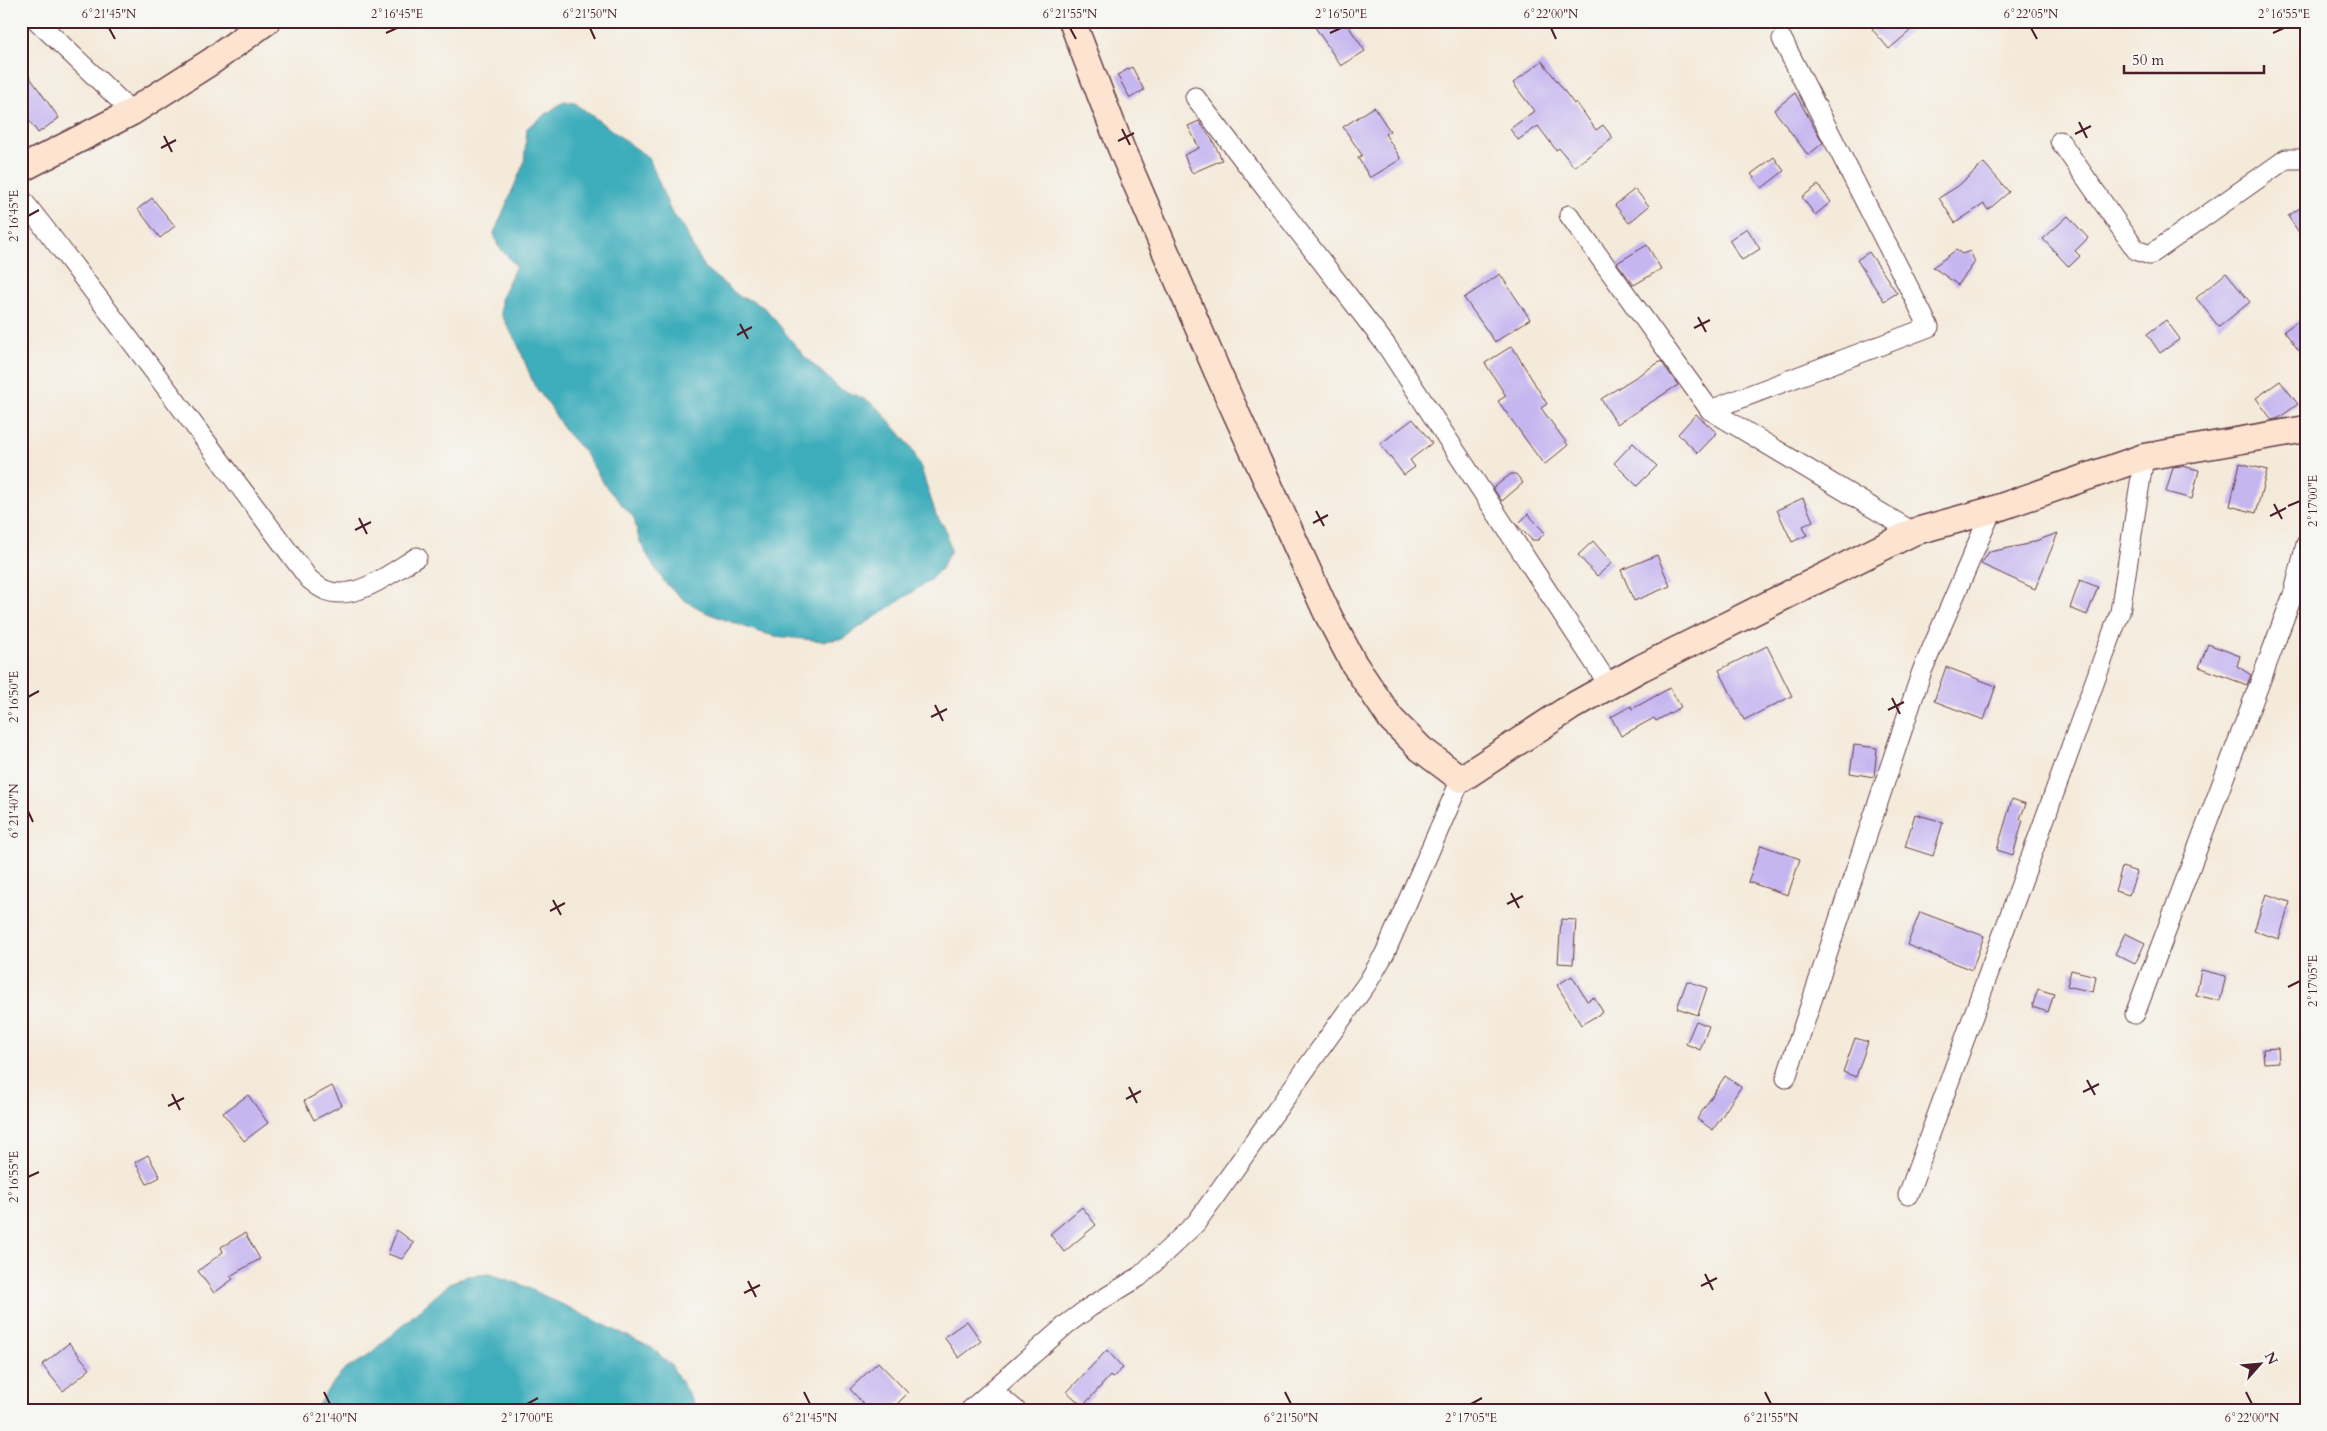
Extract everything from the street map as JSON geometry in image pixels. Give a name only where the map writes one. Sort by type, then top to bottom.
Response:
[{"type":"street","points":[[37,21],[132,112]]},
{"type":"street","points":[[21,169],[132,112],[212,61],[267,21]]},
{"type":"street","points":[[1072,21],[1124,157],[1217,371],[1327,613],[1354,664],[1392,719],[1421,749],[1461,779]]},
{"type":"street","points":[[1710,410],[1929,327],[1782,39]]},
{"type":"street","points":[[1195,97],[1386,345],[1609,685]]},
{"type":"street","points":[[2060,141],[2136,250],[2150,255],[2286,159],[2306,159]]},
{"type":"street","points":[[21,198],[102,300],[160,382],[309,579],[326,591],[346,593],[380,580],[417,557]]},
{"type":"street","points":[[1569,216],[1710,410],[1913,532]]},
{"type":"street","points":[[970,1410],[1067,1324],[1090,1307],[1139,1277],[1196,1223],[1368,982],[1385,953],[1461,779],[1571,707],[1609,685],[1913,532],[1992,510],[2144,457],[2306,429]]},
{"type":"street","points":[[1908,1194],[2120,612],[2144,457]]},
{"type":"street","points":[[1786,1078],[1922,671],[1992,510]]},
{"type":"street","points":[[2135,1014],[2300,594],[2306,544]]},
{"type":"street","points":[[993,1391],[1016,1410]]},
{"type":"water","points":[[564,101],[575,103],[649,158],[671,212],[684,227],[692,246],[706,269],[740,297],[753,301],[766,309],[804,356],[840,389],[867,400],[880,410],[911,447],[921,468],[936,515],[945,528],[951,550],[941,569],[929,581],[842,639],[822,641],[774,636],[707,613],[684,600],[665,583],[651,562],[639,540],[634,518],[606,487],[583,450],[565,431],[534,385],[518,345],[501,314],[501,298],[516,266],[498,246],[494,233],[524,163],[527,128]]},
{"type":"water","points":[[489,1274],[520,1284],[652,1348],[671,1365],[698,1410],[315,1410],[328,1389],[343,1371],[365,1358],[448,1285],[467,1276]]},
{"type":"building","points":[[1311,21],[1345,21],[1365,51],[1341,66]]},
{"type":"building","points":[[1881,21],[1901,21],[1910,31],[1889,49],[1872,29]]},
{"type":"building","points":[[1542,61],[1574,104],[1576,102],[1596,130],[1603,125],[1613,138],[1574,167],[1559,148],[1556,150],[1538,126],[1518,140],[1510,129],[1534,111],[1513,83]]},
{"type":"building","points":[[21,65],[59,118],[38,133],[21,109]]},
{"type":"building","points":[[1132,67],[1144,90],[1130,98],[1117,75]]},
{"type":"building","points":[[1795,93],[1823,143],[1808,155],[1774,110]]},
{"type":"building","points":[[1374,107],[1390,131],[1385,134],[1401,159],[1370,178],[1358,158],[1362,155],[1343,127]]},
{"type":"building","points":[[1199,121],[1213,141],[1222,160],[1192,173],[1184,155],[1199,148],[1188,126]]},
{"type":"building","points":[[1774,157],[1784,171],[1762,188],[1751,174]]},
{"type":"building","points":[[1984,163],[2009,192],[1988,210],[1984,204],[1955,223],[1939,198],[1958,186]]},
{"type":"building","points":[[1818,185],[1831,202],[1815,215],[1802,197]]},
{"type":"building","points":[[1635,189],[1649,206],[1629,223],[1615,205]]},
{"type":"building","points":[[152,198],[175,226],[160,238],[138,209]]},
{"type":"building","points":[[2306,204],[2306,243],[2288,216]]},
{"type":"building","points":[[2068,216],[2088,238],[2075,251],[2080,256],[2069,267],[2043,239]]},
{"type":"building","points":[[1747,228],[1760,249],[1742,260],[1729,240]]},
{"type":"building","points":[[1647,245],[1661,269],[1634,285],[1617,263]]},
{"type":"building","points":[[1956,250],[1962,254],[1970,251],[1975,262],[1958,285],[1933,267]]},
{"type":"building","points":[[1869,252],[1897,293],[1884,301],[1857,260]]},
{"type":"building","points":[[2226,273],[2250,302],[2219,327],[2196,298]]},
{"type":"building","points":[[1500,274],[1530,319],[1495,342],[1464,298]]},
{"type":"building","points":[[2306,315],[2306,360],[2284,331]]},
{"type":"building","points":[[2166,320],[2180,339],[2160,353],[2147,334]]},
{"type":"building","points":[[1512,346],[1547,404],[1541,408],[1568,445],[1544,465],[1498,401],[1506,396],[1485,363]]},
{"type":"building","points":[[1661,361],[1678,385],[1617,424],[1601,399]]},
{"type":"building","points":[[2280,381],[2298,404],[2279,418],[2272,420],[2256,398]]},
{"type":"building","points":[[1696,414],[1717,433],[1698,453],[1678,434]]},
{"type":"building","points":[[1413,419],[1432,443],[1410,460],[1415,467],[1404,475],[1380,444]]},
{"type":"building","points":[[1633,443],[1657,466],[1637,486],[1614,463]]},
{"type":"building","points":[[2240,463],[2267,470],[2256,513],[2230,506]]},
{"type":"building","points":[[2182,466],[2199,470],[2192,499],[2166,492],[2173,467]]},
{"type":"building","points":[[1511,474],[1516,474],[1523,483],[1502,501],[1493,488]]},
{"type":"building","points":[[1803,498],[1813,521],[1803,526],[1807,535],[1792,542],[1777,510]]},
{"type":"building","points":[[1528,514],[1545,533],[1538,540],[1532,540],[1517,525]]},
{"type":"building","points":[[2058,533],[2035,589],[1981,564],[1989,552],[2024,545]]},
{"type":"building","points":[[1593,541],[1612,563],[1597,576],[1578,555]]},
{"type":"building","points":[[1657,555],[1670,586],[1634,601],[1621,570]]},
{"type":"building","points":[[2080,580],[2098,587],[2087,615],[2070,608]]},
{"type":"building","points":[[2208,644],[2240,656],[2237,666],[2251,675],[2247,685],[2199,667]]},
{"type":"building","points":[[1767,646],[1792,696],[1744,720],[1719,670]]},
{"type":"building","points":[[1946,667],[1996,686],[1984,720],[1934,701]]},
{"type":"building","points":[[1670,688],[1681,707],[1656,721],[1654,718],[1621,736],[1611,717],[1631,706],[1632,709]]},
{"type":"building","points":[[1854,745],[1877,748],[1874,777],[1850,773]]},
{"type":"building","points":[[2012,799],[2026,804],[2020,819],[2023,820],[2013,855],[1997,850]]},
{"type":"building","points":[[1915,814],[1943,822],[1933,856],[1905,847]]},
{"type":"building","points":[[1761,845],[1800,859],[1788,895],[1748,882]]},
{"type":"building","points":[[2122,867],[2137,872],[2129,895],[2115,891]]},
{"type":"building","points":[[2266,894],[2290,902],[2279,939],[2254,931]]},
{"type":"building","points":[[1920,912],[1984,936],[1972,970],[1907,945]]},
{"type":"building","points":[[1561,919],[1576,920],[1573,964],[1558,963]]},
{"type":"building","points":[[2125,933],[2145,943],[2135,964],[2115,954]]},
{"type":"building","points":[[2071,970],[2096,976],[2093,992],[2067,986]]},
{"type":"building","points":[[2201,970],[2226,976],[2220,1001],[2196,995]]},
{"type":"building","points":[[1572,976],[1587,1001],[1594,997],[1603,1012],[1581,1025],[1557,985]]},
{"type":"building","points":[[1687,981],[1707,988],[1698,1015],[1677,1008]]},
{"type":"building","points":[[2038,989],[2054,994],[2048,1012],[2032,1007]]},
{"type":"building","points":[[1696,1021],[1709,1026],[1700,1050],[1686,1044]]},
{"type":"building","points":[[1855,1038],[1868,1042],[1856,1077],[1843,1072]]},
{"type":"building","points":[[2278,1048],[2279,1062],[2264,1063],[2263,1049]]},
{"type":"building","points":[[1725,1076],[1741,1087],[1713,1130],[1697,1119]]},
{"type":"building","points":[[332,1086],[342,1105],[314,1120],[304,1101]]},
{"type":"building","points":[[248,1095],[268,1123],[244,1141],[223,1113]]},
{"type":"building","points":[[148,1155],[160,1177],[147,1184],[135,1162]]},
{"type":"building","points":[[1082,1207],[1096,1225],[1064,1252],[1050,1234]]},
{"type":"building","points":[[397,1230],[414,1243],[402,1259],[388,1254]]},
{"type":"building","points":[[245,1233],[260,1259],[230,1276],[233,1279],[214,1293],[198,1271],[223,1252],[221,1247]]},
{"type":"building","points":[[967,1321],[981,1341],[959,1358],[944,1337]]},
{"type":"building","points":[[69,1343],[90,1369],[63,1391],[42,1365]]},
{"type":"building","points":[[1107,1350],[1123,1368],[1112,1378],[1110,1376],[1083,1406],[1067,1392]]},
{"type":"building","points":[[878,1362],[908,1393],[891,1410],[869,1410],[850,1389]]}]
